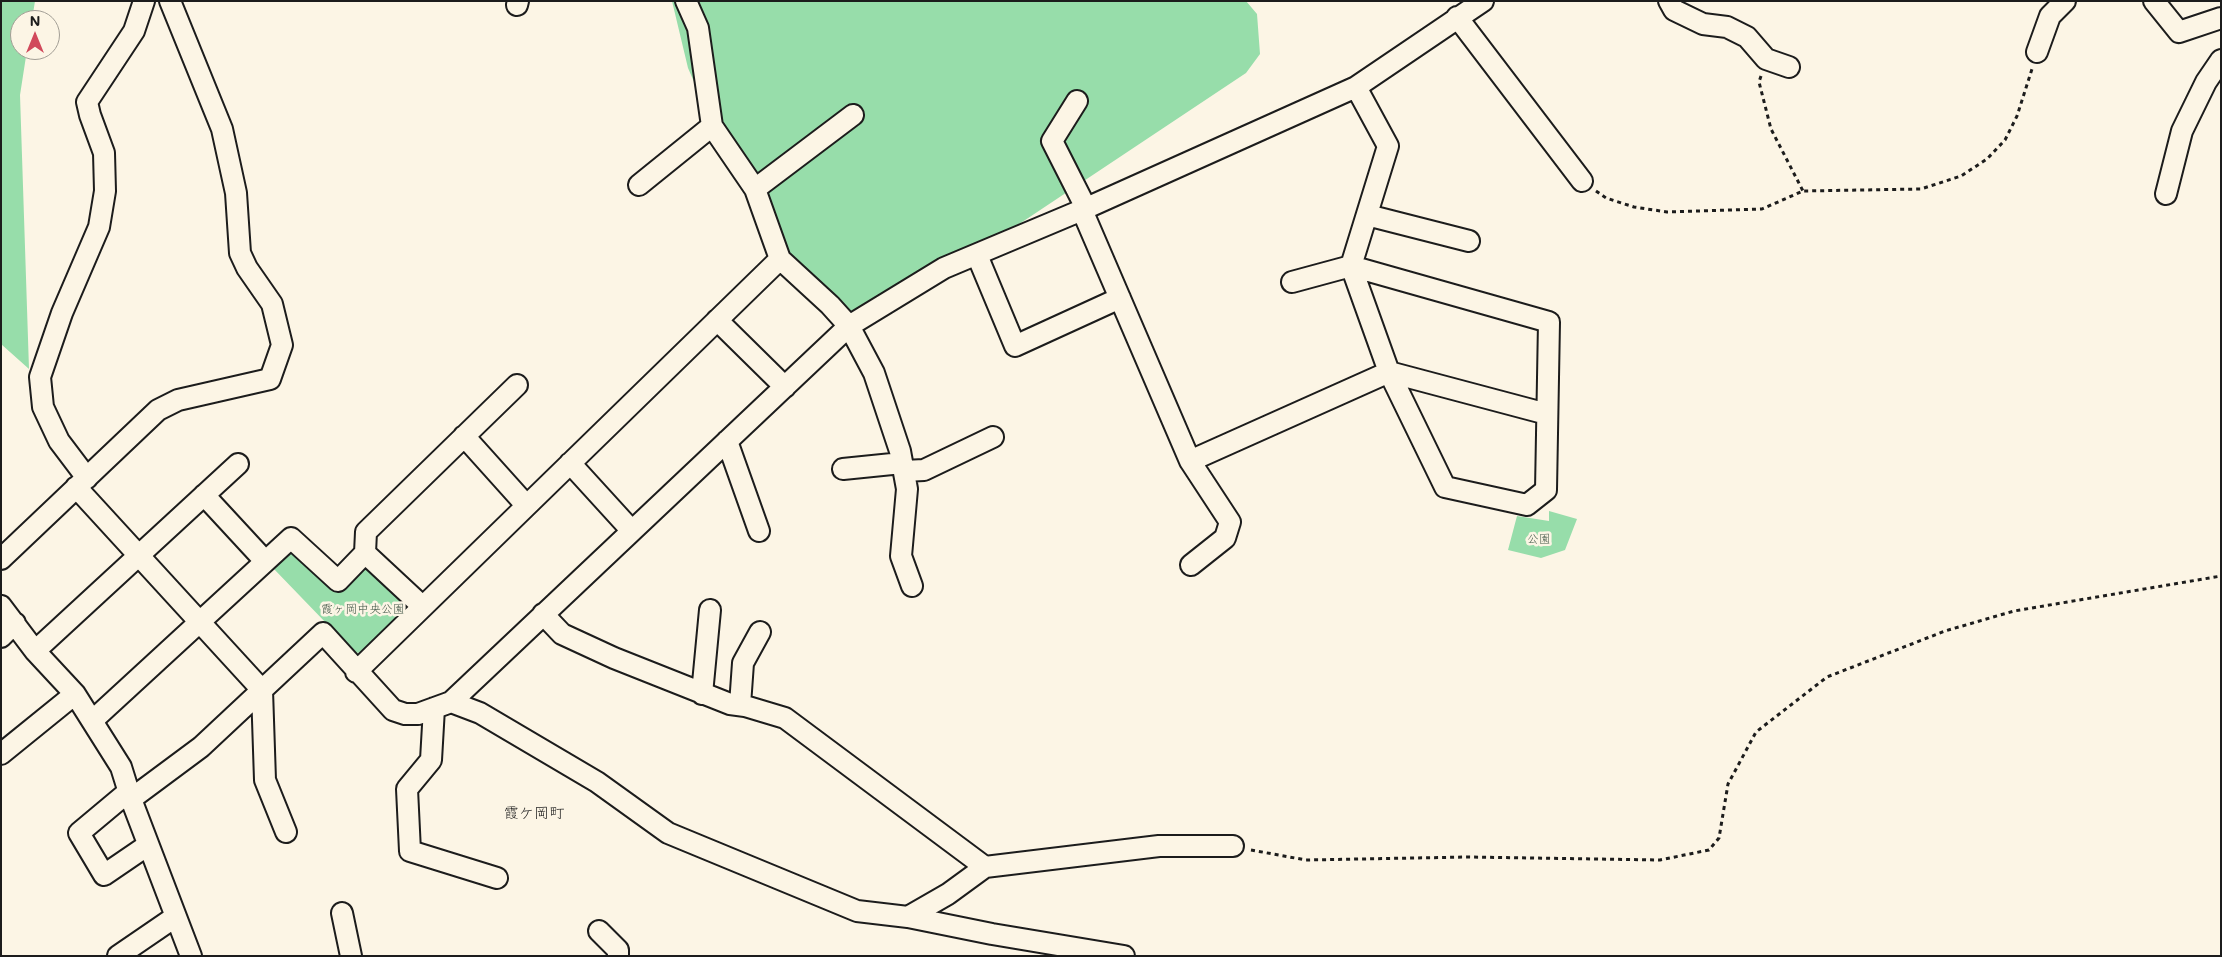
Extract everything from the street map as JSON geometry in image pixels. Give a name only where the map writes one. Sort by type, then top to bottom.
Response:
[{"type":"street","points":[[144,1],[134,31],[87,102],[104,153],[105,191],[99,226],[62,313],[40,377],[43,407],[82,483],[139,555],[262,690],[265,780],[286,832]]},
{"type":"street","points":[[1,559],[158,410],[178,400],[270,379],[282,345],[272,304],[247,268],[240,253],[236,193],[222,129],[170,1]]},
{"type":"street","points":[[686,1],[698,28],[712,126],[755,189],[780,259],[830,305],[849,326],[874,373],[903,467],[906,489],[901,556],[912,586]]},
{"type":"street","points":[[148,845],[104,875],[78,833],[201,747],[323,633],[356,672],[393,710],[404,714],[418,714],[442,705],[543,614],[849,326],[944,268],[1084,209],[1356,87],[1483,1]]},
{"type":"street","points":[[1669,1],[1674,10],[1703,24],[1727,27],[1747,37],[1766,58],[1789,67]]},
{"type":"street","points":[[2037,52],[2050,16],[2065,1]]},
{"type":"street","points":[[2154,1],[2179,32],[2221,18]]},
{"type":"street","points":[[1457,17],[1582,181]]},
{"type":"street","points":[[2166,194],[2182,131],[2206,82],[2221,60]]},
{"type":"street","points":[[1292,282],[1351,266],[1549,322],[1546,490],[1527,505],[1445,487],[1389,372],[1351,266],[1388,146],[1356,87]]},
{"type":"street","points":[[1077,101],[1052,141],[1084,209],[1190,461],[1230,522],[1225,538],[1190,565]]},
{"type":"street","points":[[755,189],[853,115]]},
{"type":"street","points":[[639,184],[712,126]]},
{"type":"street","points":[[1367,215],[1469,240]]},
{"type":"street","points":[[978,255],[1015,346],[1120,298]]},
{"type":"street","points":[[356,672],[780,259]]},
{"type":"street","points":[[717,320],[785,387]]},
{"type":"street","points":[[1190,461],[1389,372],[1547,414]]},
{"type":"street","points":[[92,721],[291,538],[338,581],[366,553],[366,532],[517,385]]},
{"type":"street","points":[[464,436],[526,505]]},
{"type":"street","points":[[842,468],[903,467],[924,470],[992,437]]},
{"type":"street","points":[[727,441],[759,531]]},
{"type":"street","points":[[570,463],[632,531]]},
{"type":"street","points":[[34,651],[238,464]]},
{"type":"street","points":[[204,495],[265,561]]},
{"type":"street","points":[[366,553],[422,606]]},
{"type":"street","points":[[1,606],[8,630],[34,651],[75,694],[121,767],[148,845],[191,956]]},
{"type":"street","points":[[702,694],[710,610]]},
{"type":"street","points":[[543,614],[562,634],[614,658],[702,694],[785,718],[985,867]]},
{"type":"street","points":[[740,705],[743,663],[760,632]]},
{"type":"street","points":[[1,754],[75,694]]},
{"type":"street","points":[[442,705],[432,760],[407,789],[410,851],[497,878]]},
{"type":"street","points":[[442,705],[480,713],[597,782],[668,833],[857,911],[908,917],[992,934],[1124,956]]},
{"type":"street","points":[[908,917],[948,894],[985,867],[1159,846],[1233,846]]},
{"type":"street","points":[[342,913],[351,956]]},
{"type":"street","points":[[118,956],[175,917]]},
{"type":"street","points":[[599,931],[618,950],[618,956]]},
{"type":"path","points":[[1582,181],[1606,198],[1634,207],[1667,212],[1762,209],[1803,191],[1921,189],[1961,176],[1987,159],[2006,140],[2017,116],[2037,52]]},
{"type":"path","points":[[1766,58],[1759,82],[1771,129],[1803,191]]},
{"type":"path","points":[[1233,846],[1306,860],[1468,857],[1660,860],[1709,850],[1719,838],[1728,784],[1756,732],[1827,677],[1945,630],[2014,611],[2221,576]]},
{"type":"green space","points":[[1,1],[35,1],[34,10],[10,10],[10,60],[25,60],[20,95],[29,369],[1,344]]},
{"type":"green space","points":[[672,1],[1246,1],[1257,14],[1260,54],[1246,73],[899,304],[866,314],[847,310],[771,240],[738,183],[688,68]]},
{"type":"green space","name":"公園","points":[[1549,511],[1577,519],[1565,550],[1541,558],[1508,550],[1517,516],[1549,521]]},
{"type":"green space","name":"霞ヶ岡中央公園","points":[[290,550],[338,586],[365,561],[407,603],[407,613],[367,652],[355,653],[273,568]]},
{"type":"district","name":"霞ケ岡町","points":[[534,813]]}]
